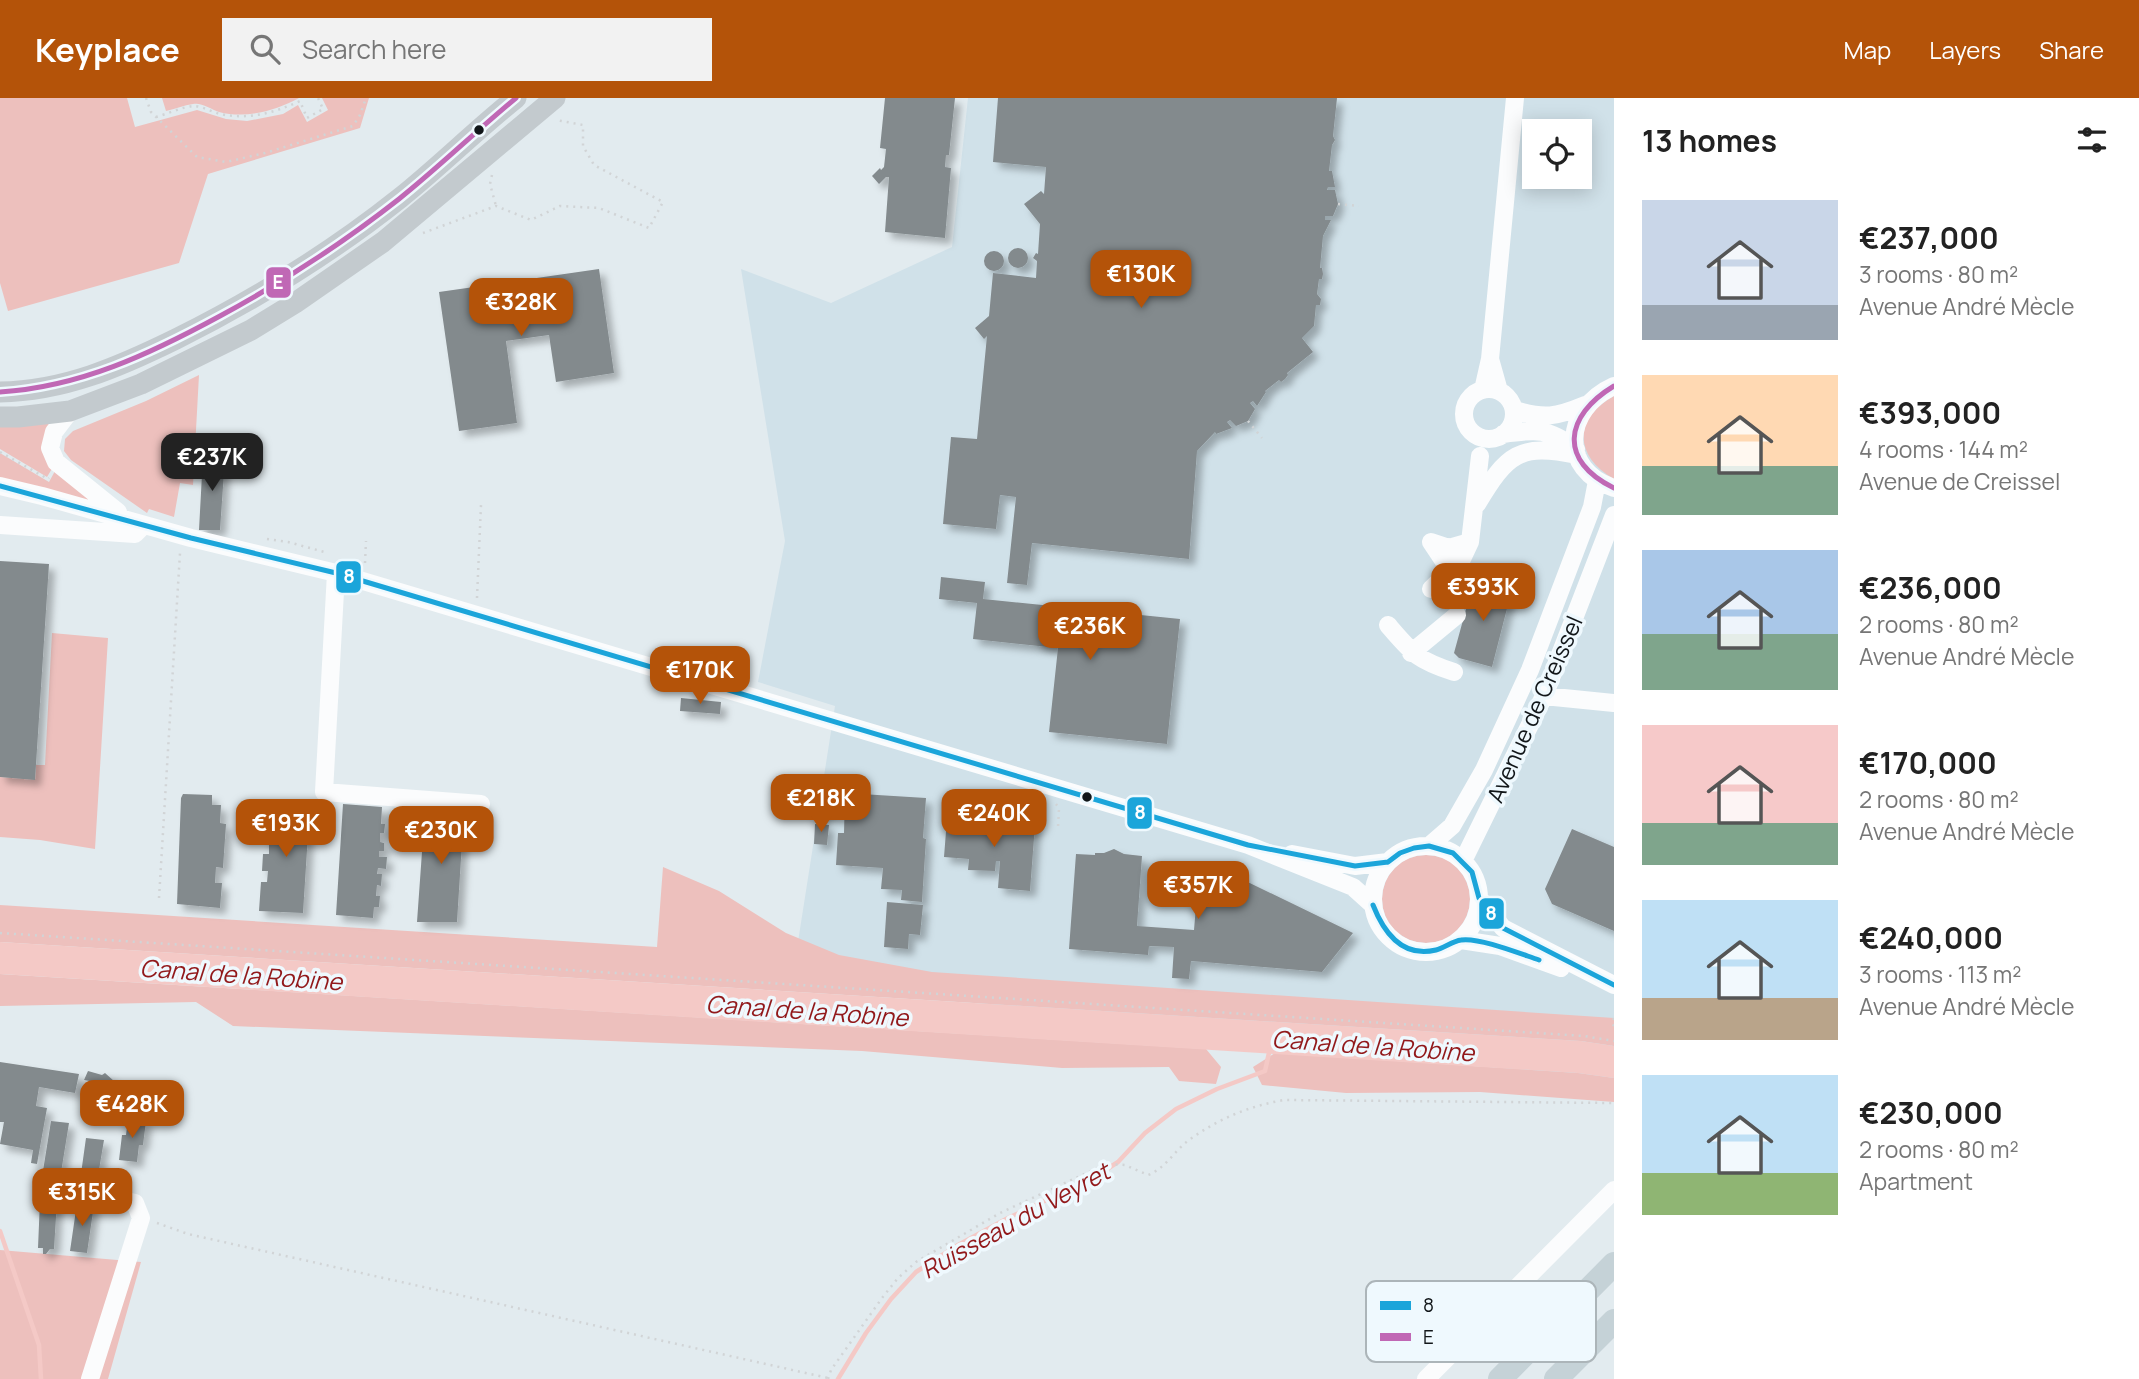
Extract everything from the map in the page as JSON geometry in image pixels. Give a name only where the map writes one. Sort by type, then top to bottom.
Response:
[{"type":"highway","points":[[1596,1282],[1614,1264]]},
{"type":"highway","points":[[1596,1339],[1614,1321]]},
{"type":"highway","points":[[1500,1379],[1517,1362]]},
{"type":"highway","points":[[1556,1379],[1573,1362]]},
{"type":"main road","points":[[0,392],[71,383],[106,371],[208,323],[258,295],[315,259],[397,200],[516,98]]},
{"type":"main road","points":[[0,416],[18,417],[70,411],[152,379],[251,330],[383,242],[553,109]]},
{"type":"street","points":[[1491,390],[1490,359],[1515,98]]},
{"type":"street","points":[[1514,410],[1537,417],[1556,417],[1585,405],[1598,393],[1614,386]]},
{"type":"street","points":[[1432,589],[1462,559],[1470,542],[1480,456],[1489,436],[1511,426],[1514,410],[1511,402],[1491,390],[1473,395],[1466,404],[1468,428],[1489,436],[1543,431],[1558,435],[1576,452],[1585,469],[1597,481],[1614,488]]},
{"type":"street","points":[[1576,452],[1574,434],[1585,405]]},
{"type":"street","points":[[70,411],[54,432],[50,448],[58,466],[135,526]]},
{"type":"street","points":[[1474,508],[1504,464],[1521,453],[1534,449],[1576,452]]},
{"type":"street","name":"Avenue de Creissel","points":[[1429,846],[1452,826],[1484,770],[1518,695],[1592,507],[1597,481]]},
{"type":"street","points":[[0,486],[135,526],[336,573],[1248,845],[1353,887],[1373,905]]},
{"type":"street","name":"Avenue de Creissel","points":[[1463,861],[1545,696],[1614,515]]},
{"type":"street","points":[[0,525],[135,526]]},
{"type":"street","points":[[1451,572],[1431,542],[1449,548],[1470,542]]},
{"type":"street","points":[[336,573],[324,792],[481,804]]},
{"type":"street","points":[[1412,653],[1457,615]]},
{"type":"street","points":[[1388,625],[1412,653],[1425,663],[1454,672]]},
{"type":"street","points":[[1545,696],[1614,703]]},
{"type":"street","points":[[1248,845],[1355,866],[1388,862]]},
{"type":"street","points":[[1429,846],[1453,853],[1463,861],[1472,872],[1479,898],[1477,914],[1471,928],[1461,940],[1447,948],[1431,952],[1414,951],[1399,945],[1387,935],[1378,921],[1373,905],[1379,875],[1388,862],[1400,853],[1429,846]]},
{"type":"street","points":[[1479,898],[1503,928],[1614,986]]},
{"type":"street","points":[[1461,940],[1500,946],[1614,986]]},
{"type":"street","points":[[75,1189],[135,1203],[141,1218],[90,1379]]},
{"type":"street","points":[[1523,1281],[1614,1190]]},
{"type":"street","points":[[1426,1379],[1443,1362]]},
{"type":"path","points":[[146,98],[151,112],[197,157],[226,162],[353,126],[366,98]]},
{"type":"path","points":[[156,117],[194,106],[229,116],[258,116],[279,111],[300,101],[307,118],[323,109],[318,98]]},
{"type":"path","points":[[420,234],[496,206],[531,220],[560,206],[599,208],[649,228],[663,202],[594,165],[583,146],[583,125],[553,109]]},
{"type":"path","points":[[494,170],[490,184],[496,206]]},
{"type":"path","points":[[1338,204],[1359,206]]},
{"type":"path","points":[[1248,421],[1262,438]]},
{"type":"path","points":[[0,452],[48,479],[58,466]]},
{"type":"path","points":[[477,598],[481,505]]},
{"type":"path","points":[[159,898],[181,535]]},
{"type":"path","points":[[365,563],[366,541]]},
{"type":"path","points":[[0,933],[1584,1036],[1614,1041]]},
{"type":"path","points":[[1614,1018],[1614,1027]]},
{"type":"path","points":[[141,1218],[188,1234],[828,1378],[881,1298],[916,1262],[1000,1213],[1106,1164],[1125,1165],[1148,1175],[1158,1171],[1188,1141],[1226,1118],[1255,1105],[1284,1100],[1614,1103]]},
{"type":"shaded area","points":[[0,98],[127,98],[135,127],[197,110],[226,119],[247,121],[283,114],[298,105],[307,122],[328,110],[322,98],[369,98],[360,128],[208,174],[179,263],[8,311],[0,283]]},
{"type":"shaded area","points":[[162,98],[299,98],[270,110],[240,115],[219,112],[196,104],[166,111]]},
{"type":"shaded area","points":[[968,98],[1614,98],[1614,1082],[792,980],[835,706],[758,682],[785,541],[741,269],[831,303],[952,247]]},
{"type":"shaded area","points":[[199,375],[193,485],[180,483],[174,517],[149,509],[147,513],[71,460],[64,451],[65,439],[73,431],[146,401]]},
{"type":"shaded area","points":[[1614,396],[1614,479],[1591,460],[1584,438],[1585,426],[1591,415]]},
{"type":"shaded area","points":[[50,422],[53,467],[47,477],[0,449],[0,426]]},
{"type":"shaded area","points":[[0,453],[49,482],[55,471],[93,502],[0,479]]},
{"type":"shaded area","points":[[52,633],[108,638],[95,849],[0,837],[0,777],[35,779],[36,765],[45,765]]},
{"type":"shaded area","points":[[1426,855],[1443,859],[1457,868],[1466,882],[1470,899],[1466,916],[1457,930],[1443,939],[1426,943],[1409,939],[1395,930],[1386,916],[1382,899],[1386,882],[1395,868],[1409,859]]},
{"type":"shaded area","points":[[663,867],[719,891],[786,933],[839,955],[932,972],[1614,1018],[1614,1046],[1581,1041],[0,942],[0,905],[657,947]]},
{"type":"shaded area","points":[[0,974],[1206,1049],[1221,1067],[1216,1084],[1179,1081],[1169,1067],[1062,1068],[862,1051],[233,1026],[196,1002],[0,1006]]},
{"type":"shaded area","points":[[1275,1053],[1578,1073],[1614,1078],[1614,1102],[1480,1092],[1346,1093],[1262,1085],[1253,1067]]},
{"type":"shaded area","points":[[0,1250],[141,1262],[108,1379],[0,1379]]},
{"type":"water","name":"Canal de la Robine","points":[[0,942],[1581,1041],[1614,1046],[1614,1078],[1578,1073],[0,974]]},
{"type":"building","points":[[885,98],[955,98],[949,155],[946,155],[945,167],[951,168],[945,238],[885,232],[889,177],[879,184],[872,176],[884,167],[886,149],[880,148]]},
{"type":"building","points":[[998,98],[1337,98],[1333,136],[1335,140],[1329,171],[1332,171],[1335,187],[1328,187],[1327,190],[1335,190],[1338,204],[1333,216],[1325,216],[1325,220],[1331,220],[1323,236],[1320,268],[1323,274],[1322,279],[1319,279],[1317,294],[1321,299],[1320,305],[1316,305],[1314,326],[1302,338],[1313,352],[1287,373],[1285,379],[1281,382],[1279,380],[1265,391],[1257,406],[1253,401],[1250,403],[1255,409],[1248,421],[1236,426],[1230,420],[1227,422],[1232,428],[1216,434],[1215,432],[1197,451],[1189,559],[1032,543],[1027,585],[1007,583],[1016,497],[1000,495],[996,529],[943,524],[951,437],[977,439],[987,336],[984,339],[975,328],[989,316],[993,273],[1036,278],[1037,261],[1033,258],[1038,254],[1040,224],[1024,204],[1041,191],[1044,194],[1046,167],[993,162]]},
{"type":"building","points":[[1014,248],[1022,248],[1028,258],[1022,268],[1014,268],[1008,262],[1008,254]]},
{"type":"building","points":[[990,251],[998,251],[1004,261],[998,271],[990,271],[984,265],[984,257]]},
{"type":"building","points":[[599,269],[614,373],[556,382],[549,335],[506,341],[517,423],[459,431],[439,292]]},
{"type":"building","points":[[203,456],[225,458],[220,530],[199,530]]},
{"type":"building","points":[[0,561],[49,564],[35,780],[0,777]]},
{"type":"building","points":[[941,577],[985,582],[983,599],[1180,619],[1167,744],[1049,732],[1058,648],[973,639],[977,603],[939,599]]},
{"type":"building","points":[[1474,580],[1512,589],[1492,667],[1459,658],[1454,653]]},
{"type":"building","points":[[681,698],[721,702],[720,714],[680,711]]},
{"type":"building","points":[[818,788],[832,789],[830,812],[816,811]]},
{"type":"building","points":[[845,793],[926,798],[922,902],[901,900],[902,890],[881,889],[883,868],[836,865],[838,833],[844,833]]},
{"type":"building","points":[[183,794],[212,795],[212,805],[221,805],[220,823],[226,824],[223,868],[216,867],[215,883],[222,883],[220,908],[177,904]]},
{"type":"building","points":[[273,801],[310,803],[303,913],[259,911],[261,882],[267,882],[268,871],[262,871],[263,854],[269,854],[269,844],[264,844],[265,829],[272,829]]},
{"type":"building","points":[[343,804],[382,807],[381,824],[385,824],[384,833],[380,833],[380,842],[384,843],[384,851],[379,851],[379,857],[387,857],[386,869],[378,868],[377,874],[382,874],[381,886],[377,885],[376,896],[380,896],[379,907],[374,907],[373,918],[336,915]]},
{"type":"building","points":[[425,810],[464,811],[457,922],[417,922]]},
{"type":"building","points":[[947,819],[1035,825],[1030,891],[998,888],[1000,861],[996,861],[995,871],[968,870],[969,859],[944,857]]},
{"type":"building","points":[[815,824],[829,825],[827,845],[814,844]]},
{"type":"building","points":[[1572,829],[1614,847],[1614,931],[1552,904],[1545,889]]},
{"type":"building","points":[[1114,849],[1124,854],[1142,856],[1137,926],[1194,930],[1199,870],[1227,872],[1353,933],[1322,972],[1191,961],[1189,979],[1172,978],[1174,947],[1149,946],[1148,955],[1069,949],[1076,854],[1095,855]]},
{"type":"building","points":[[887,902],[923,905],[920,935],[909,934],[908,949],[884,947]]},
{"type":"building","points":[[0,1062],[79,1074],[75,1093],[39,1087],[36,1106],[47,1108],[37,1164],[31,1163],[33,1150],[0,1144],[4,1122],[0,1122]]},
{"type":"building","points":[[88,1071],[102,1075],[105,1073],[114,1081],[114,1087],[106,1090],[101,1083],[84,1080]]},
{"type":"building","points":[[128,1119],[146,1121],[143,1145],[139,1145],[137,1162],[119,1160],[122,1135],[126,1135]]},
{"type":"building","points":[[51,1121],[69,1123],[60,1179],[42,1177]]},
{"type":"building","points":[[86,1138],[104,1140],[97,1182],[80,1181]]},
{"type":"building","points":[[40,1200],[57,1201],[54,1249],[50,1249],[46,1254],[43,1254],[43,1248],[38,1248]]},
{"type":"building","points":[[77,1203],[94,1205],[87,1253],[70,1251]]},
{"type":"waterway","name":"Ruisseau du Veyret","points":[[838,1379],[866,1333],[891,1299],[916,1272],[1008,1218],[1090,1180],[1118,1162],[1145,1133],[1176,1109],[1217,1089],[1265,1071],[1270,1048]]},
{"type":"waterway","points":[[0,1231],[39,1345],[41,1379]]},
{"type":"transit line","name":"E","points":[[0,392],[58,383],[114,366],[194,330],[243,303],[290,276],[378,215],[516,98]]},
{"type":"transit line","name":"E","points":[[1614,386],[1585,411],[1577,424],[1574,438],[1576,452],[1583,465],[1614,488]]},
{"type":"transit line","name":"8","points":[[0,486],[191,538],[336,573],[1248,845],[1355,866],[1388,862]]},
{"type":"transit line","name":"8","points":[[1388,862],[1400,853],[1414,848],[1429,846],[1453,853],[1472,872],[1479,898],[1503,928],[1614,985]]},
{"type":"transit line","name":"8","points":[[1373,905],[1389,934],[1404,947],[1424,952],[1469,940],[1539,960]]}]
